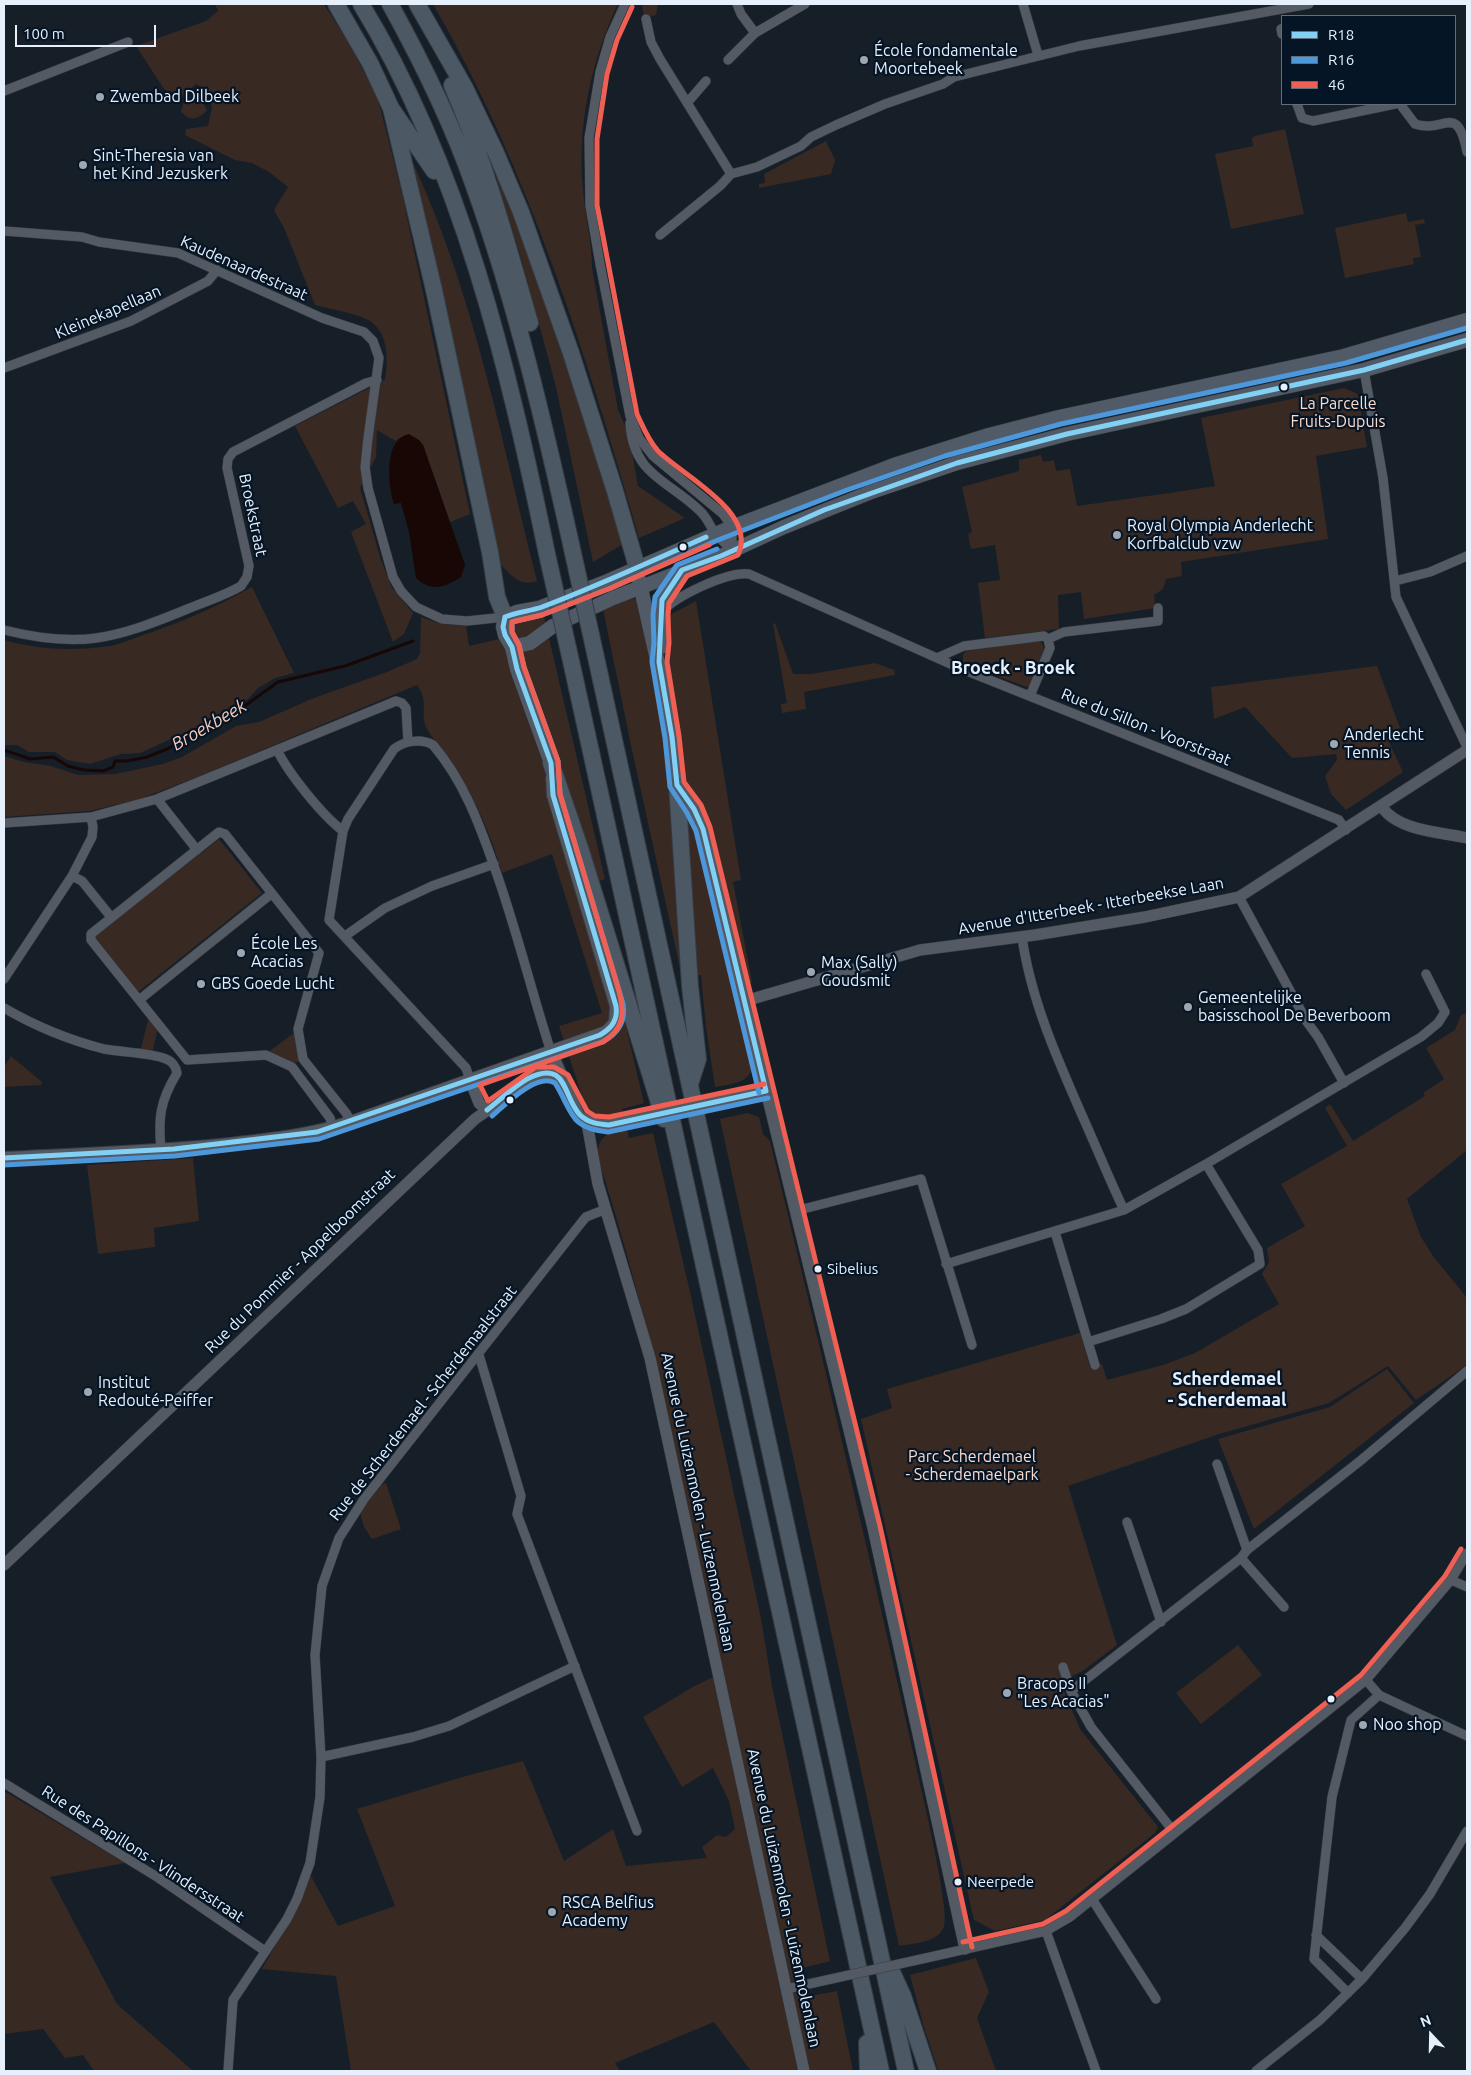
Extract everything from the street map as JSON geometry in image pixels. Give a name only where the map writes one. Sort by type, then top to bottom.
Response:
[{"type":"highway","points":[[336,4],[370,63],[391,108],[449,193]]},
{"type":"highway","points":[[361,4],[399,75],[429,140],[468,242],[518,418],[881,2071]]},
{"type":"highway","points":[[390,4],[435,91],[474,184],[525,347],[571,544],[906,2071]]},
{"type":"highway","points":[[417,4],[465,88],[496,152],[521,212],[565,336],[637,567]]},
{"type":"highway","points":[[429,26],[435,46],[474,139],[505,233],[530,326],[525,347]]},
{"type":"highway","points":[[391,108],[434,290],[490,552],[497,597],[506,617]]},
{"type":"highway","points":[[551,764],[600,912],[653,1089],[685,1178]]},
{"type":"highway","points":[[677,785],[690,986],[698,1059],[690,1084]]},
{"type":"highway","points":[[879,1943],[903,1996],[928,2071]]},
{"type":"highway","points":[[864,1993],[868,2071]]},
{"type":"main road","points":[[1364,370],[1366,364],[1373,358],[1456,331],[1467,321]]},
{"type":"main road","points":[[4,1158],[161,1150],[264,1140],[333,1128],[606,1032],[615,1023],[617,1015],[610,985],[553,795],[551,764],[512,647],[505,635],[503,627],[506,617],[517,612],[539,608],[715,533],[753,520],[860,477],[942,449],[1059,417],[1344,356],[1467,321]]},
{"type":"main road","points":[[512,647],[530,643],[553,626],[640,587],[824,510],[948,466],[1067,434],[1364,370],[1467,340]]},
{"type":"main road","points":[[551,1052],[579,1117],[587,1122],[603,1125],[766,1091],[703,829],[694,809],[677,785],[669,718],[659,662],[640,587],[637,567]]},
{"type":"main road","points":[[659,662],[662,643],[660,615],[662,600],[682,570]]},
{"type":"street","points":[[625,4],[610,37],[600,72],[589,138],[588,166],[590,206],[630,416],[646,449],[724,514],[732,527],[732,550]]},
{"type":"street","points":[[737,4],[741,14],[754,33]]},
{"type":"street","points":[[728,60],[754,33],[805,4]]},
{"type":"street","points":[[1024,4],[1038,55]]},
{"type":"street","points":[[660,235],[720,186],[730,174],[757,167],[801,146],[811,137],[836,125],[885,104],[943,84],[954,77],[1038,55],[1276,7],[1309,4]]},
{"type":"street","points":[[646,19],[652,42],[730,174]]},
{"type":"street","points":[[4,91],[128,42]]},
{"type":"street","points":[[687,102],[706,81]]},
{"type":"street","points":[[1297,105],[1302,118],[1313,121],[1390,105]]},
{"type":"street","points":[[1401,105],[1414,124],[1427,126],[1448,122],[1458,126],[1464,135],[1467,152]]},
{"type":"street","name":"Kaudenaardestraat","points":[[4,230],[82,238],[169,251],[190,257],[322,318],[364,332],[373,341],[379,358],[378,377]]},
{"type":"street","name":"Kleinekapellaan","points":[[4,368],[131,321],[208,281],[217,270]]},
{"type":"street","points":[[1364,370],[1383,478],[1396,597],[1467,749]]},
{"type":"street","points":[[378,377],[365,466],[368,488],[393,576],[401,591],[416,607],[442,619],[467,621],[506,617]]},
{"type":"street","name":"Broekstraat","points":[[4,630],[53,640],[106,638],[136,630],[241,586],[247,577],[249,566],[227,468],[228,459],[242,448],[378,377]]},
{"type":"street","points":[[1152,416],[1158,405],[1156,396]]},
{"type":"street","points":[[630,416],[629,425],[640,461],[699,510],[708,520],[715,533],[732,550]]},
{"type":"street","points":[[1395,581],[1430,572],[1467,556]]},
{"type":"street","name":"Rue du Sillon - Voorstraat","points":[[660,615],[668,605],[682,596],[728,576],[746,573],[1030,696],[1339,820],[1346,830]]},
{"type":"street","points":[[938,657],[964,646],[1039,635],[1048,639],[1064,632],[1158,621],[1158,608]]},
{"type":"street","points":[[1030,696],[1050,648],[1048,639]]},
{"type":"street","points":[[4,823],[91,817],[157,798],[396,701],[402,702],[406,708],[408,742]]},
{"type":"street","points":[[487,1110],[479,1103],[466,1068],[345,936],[329,916],[343,831],[348,819],[369,784],[394,749],[408,742],[430,743],[447,764],[467,797],[482,829],[551,1052]]},
{"type":"street","name":"Avenue d'Itterbeek - Itterbeekse Laan","points":[[745,1001],[920,950],[1022,937],[1145,917],[1240,897],[1382,807],[1467,749]]},
{"type":"street","points":[[277,750],[283,762],[331,822],[343,831]]},
{"type":"street","points":[[157,798],[197,850]]},
{"type":"street","points":[[1382,807],[1388,815],[1408,825],[1467,838]]},
{"type":"street","points":[[4,979],[72,876],[92,837],[91,817]]},
{"type":"street","points":[[333,1128],[330,1118],[292,1067],[266,1055],[187,1060],[91,940],[91,934],[111,917],[222,832],[319,953],[298,1029],[303,1058],[351,1122]]},
{"type":"street","points":[[345,936],[385,908],[432,886],[494,864]]},
{"type":"street","points":[[72,876],[82,882],[111,917]]},
{"type":"street","points":[[139,1000],[271,894]]},
{"type":"street","points":[[1240,897],[1307,1022],[1318,1036],[1344,1083]]},
{"type":"street","points":[[1022,937],[1034,986],[1053,1048],[1107,1175],[1124,1210]]},
{"type":"street","points":[[946,1264],[1124,1210],[1421,1038],[1438,1023],[1445,1012],[1426,974]]},
{"type":"street","points":[[5,1008],[25,1020],[104,1049],[168,1059],[176,1068],[177,1073],[163,1100],[160,1114],[161,1150]]},
{"type":"street","name":"Rue du Pommier - Appelboomstraat","points":[[4,1565],[452,1140],[487,1110],[540,1074],[549,1073],[557,1075],[566,1084]]},
{"type":"street","points":[[766,1091],[873,1528],[965,1949]]},
{"type":"street","name":"Avenue du Luizenmolen - Luizenmolenlaan","points":[[587,1122],[594,1167],[650,1358],[804,2071]]},
{"type":"street","points":[[1088,1342],[1186,1309],[1260,1264],[1258,1250],[1206,1164]]},
{"type":"street","points":[[795,1211],[921,1179],[972,1345]]},
{"type":"street","name":"Rue de Scherdemael - Scherdemaalstraat","points":[[228,2071],[233,2000],[297,1899],[310,1863],[320,1797],[321,1757],[315,1655],[322,1586],[338,1538],[364,1500],[581,1223],[586,1217],[606,1209]]},
{"type":"street","points":[[1055,1232],[1096,1365]]},
{"type":"street","points":[[478,1356],[521,1496],[517,1514],[637,1831]]},
{"type":"street","points":[[1071,1691],[1162,1622],[1241,1558],[1247,1550],[1360,1461],[1467,1371]]},
{"type":"street","points":[[1217,1464],[1247,1550]]},
{"type":"street","points":[[1127,1522],[1162,1622]]},
{"type":"street","points":[[787,1989],[1046,1931],[1065,1921],[1366,1680],[1452,1580],[1467,1553]]},
{"type":"street","points":[[1241,1558],[1284,1607]]},
{"type":"street","points":[[1452,1580],[1467,1587]]},
{"type":"street","points":[[321,1757],[413,1737],[449,1726],[575,1666]]},
{"type":"street","points":[[1063,1667],[1071,1691],[1090,1727],[1174,1832]]},
{"type":"street","points":[[1366,1680],[1380,1695],[1467,1736]]},
{"type":"street","points":[[1348,1993],[1314,1959],[1316,1935],[1332,1797],[1349,1728],[1352,1720],[1380,1695]]},
{"type":"street","name":"Rue des Papillons - Vlindersstraat","points":[[4,1783],[157,1877],[265,1951]]},
{"type":"street","points":[[1256,2071],[1320,2020],[1362,1979],[1405,1928],[1430,1894],[1467,1831]]},
{"type":"street","points":[[1092,1899],[1156,1999]]},
{"type":"street","points":[[1046,1931],[1096,2071]]},
{"type":"street","points":[[1316,1935],[1362,1979]]},
{"type":"green space","points":[[215,4],[324,4],[350,45],[378,99],[402,194],[470,514],[450,522],[423,445],[399,438],[396,441],[377,430],[376,457],[360,488],[381,560],[392,588],[413,613],[404,634],[393,642],[351,532],[366,524],[353,501],[338,508],[295,426],[385,380],[387,364],[386,347],[380,331],[375,325],[363,318],[315,305],[285,230],[274,210],[288,187],[269,172],[252,163],[235,160],[185,135],[186,129],[208,126],[212,107],[206,89],[196,84],[179,99],[164,89],[136,46],[206,21],[218,11]]},
{"type":"green space","points":[[433,4],[618,4],[608,26],[593,71],[584,118],[582,165],[592,268],[618,410],[629,435],[638,486],[685,518],[639,538],[598,400],[552,264],[498,132],[467,67]]},
{"type":"green space","points":[[642,4],[658,4],[656,15],[644,18]]},
{"type":"green space","points":[[191,97],[203,103],[207,110],[197,118],[187,117],[181,111],[185,99]]},
{"type":"green space","points":[[1285,129],[1304,214],[1231,229],[1215,154],[1253,146],[1252,138],[1255,136]]},
{"type":"green space","points":[[826,141],[835,160],[831,174],[759,188],[759,184],[765,183],[764,174]]},
{"type":"green space","points":[[489,155],[499,175],[568,365],[623,544],[593,562],[556,387],[522,261]]},
{"type":"green space","points":[[411,159],[433,209],[469,314],[498,420],[537,581],[526,583],[521,581],[501,565]]},
{"type":"green space","points":[[1406,213],[1408,222],[1424,219],[1425,223],[1415,225],[1421,257],[1413,258],[1414,264],[1345,278],[1335,228]]},
{"type":"green space","name":"La Parcelle Fruits-Dupuis","points":[[1344,388],[1358,394],[1367,447],[1316,456],[1328,539],[1181,562],[1182,576],[1166,579],[1163,589],[1154,595],[1155,608],[1084,619],[1081,592],[1058,595],[1059,629],[985,638],[978,583],[1000,580],[995,545],[971,549],[968,534],[972,532],[962,487],[1019,471],[1019,460],[1041,455],[1043,462],[1054,460],[1056,471],[1070,469],[1077,506],[1169,493],[1170,495],[1170,493],[1215,486],[1201,418]]},
{"type":"green space","points":[[252,587],[294,673],[275,678],[258,688],[248,699],[213,720],[140,753],[121,754],[90,764],[67,760],[55,752],[29,752],[17,745],[4,745],[4,640],[30,646],[57,649],[110,646],[183,620]]},
{"type":"green space","points":[[629,598],[636,599],[647,643],[669,638],[668,616],[696,601],[741,880],[733,882],[752,982],[734,988],[753,1067],[747,1077],[733,1084],[715,1087],[701,975],[682,977],[632,750],[603,609]]},
{"type":"green space","points":[[543,612],[605,879],[599,881],[563,778],[545,783],[612,1007],[624,1019],[644,1103],[622,1109],[629,1138],[653,1133],[690,1292],[761,1618],[772,1686],[830,1961],[799,1969],[805,1997],[837,1991],[853,2071],[751,2071],[714,2022],[615,2063],[620,2071],[351,2071],[336,1976],[262,1969],[295,1911],[311,1876],[338,1926],[395,1906],[357,1809],[459,1778],[523,1761],[564,1861],[613,1829],[626,1866],[707,1858],[702,1847],[717,1835],[726,1837],[735,1829],[729,1801],[713,1768],[682,1787],[643,1717],[691,1688],[723,1672],[651,1347],[617,1219],[597,1155],[600,1142],[610,1133],[604,1114],[595,1114],[586,1108],[559,1026],[602,1013],[552,854],[502,873],[487,830],[468,789],[449,758],[427,729],[424,718],[423,697],[417,685],[195,778],[137,800],[89,811],[4,817],[4,756],[24,762],[51,766],[78,775],[115,774],[163,764],[182,757],[236,726],[259,722],[314,698],[387,672],[417,659],[420,653],[421,617],[441,624],[466,626],[469,646],[499,639],[519,617]]},
{"type":"green space","points":[[775,623],[793,674],[811,674],[875,663],[894,670],[895,675],[804,692],[806,709],[782,713],[781,704],[787,703],[773,624]]},
{"type":"green space","points":[[1036,640],[1042,643],[1044,649],[1030,686],[1027,687],[965,665],[963,662],[963,654],[967,651]]},
{"type":"green space","name":"Anderlecht Tennis","points":[[1377,666],[1400,728],[1385,734],[1403,772],[1346,810],[1331,794],[1325,776],[1337,760],[1336,754],[1292,758],[1245,707],[1214,719],[1211,687]]},
{"type":"green space","points":[[219,839],[262,893],[138,992],[94,937]]},
{"type":"green space","name":"Parc Scherdemael - Scherdemaelpark","points":[[1467,1013],[1467,1150],[1407,1199],[1421,1237],[1433,1256],[1467,1298],[1467,1365],[1416,1400],[1388,1366],[1329,1403],[1219,1434],[1068,1486],[1117,1645],[1084,1670],[1060,1682],[1080,1729],[1158,1827],[1155,1833],[1045,1920],[995,1931],[974,1920],[861,1419],[892,1408],[887,1389],[1080,1333],[1090,1367],[1102,1364],[1107,1380],[1163,1365],[1195,1353],[1279,1304],[1262,1274],[1269,1262],[1267,1248],[1305,1226],[1281,1184],[1347,1146],[1325,1108],[1330,1104],[1353,1141],[1425,1096],[1423,1093],[1444,1079],[1426,1048],[1455,1030],[1461,1015]]},
{"type":"green space","points":[[149,1016],[158,1028],[152,1054],[140,1053]]},
{"type":"green space","points":[[294,1033],[300,1058],[298,1062],[291,1063],[267,1053]]},
{"type":"green space","points":[[11,1056],[42,1082],[41,1085],[4,1087],[4,1067]]},
{"type":"green space","points":[[747,1113],[759,1117],[763,1134],[770,1141],[866,1542],[931,1835],[943,1902],[944,1927],[936,1936],[918,1943],[899,1946],[720,1119]]},
{"type":"green space","points":[[193,1158],[199,1221],[154,1228],[155,1247],[98,1254],[87,1165]]},
{"type":"green space","points":[[1387,1369],[1414,1403],[1254,1529],[1218,1439],[1330,1407]]},
{"type":"green space","points":[[386,1483],[401,1529],[372,1539],[364,1527],[360,1512],[381,1485]]},
{"type":"green space","points":[[1238,1645],[1262,1675],[1201,1724],[1176,1693]]},
{"type":"green space","points":[[4,1791],[125,1863],[50,1877],[117,2004],[193,2071],[94,2071],[83,2055],[65,2058],[43,2029],[4,2034]]},
{"type":"green space","points":[[976,1958],[989,1992],[977,2018],[996,2071],[936,2071],[938,2070],[910,1975]]},
{"type":"shaded area","points":[[409,434],[423,445],[465,565],[461,577],[443,586],[432,587],[416,578],[409,532],[401,503],[394,504],[392,496],[389,475],[391,453],[395,444]]},
{"type":"waterway","name":"Broekbeek","points":[[4,750],[30,759],[53,757],[68,766],[84,770],[103,771],[113,767],[115,761],[147,757],[167,749],[239,710],[278,682],[345,666],[413,641]]},
{"type":"transit line","name":"46","points":[[632,7],[617,40],[607,74],[597,139],[597,205],[637,414],[654,447],[669,461],[715,496],[728,510],[737,524],[741,539],[738,555],[687,576],[669,603],[667,662],[679,736],[684,782],[701,805],[710,827],[880,1526],[972,1947]]},
{"type":"transit line","name":"R16","points":[[4,1165],[175,1156],[319,1139],[602,1042],[608,1039],[620,1027],[624,1010],[623,1004],[560,794],[558,761],[524,667],[519,645],[512,632],[512,622],[542,615],[611,588],[718,540],[847,490],[945,456],[1061,424],[1346,363],[1467,328]]},
{"type":"transit line","name":"R18","points":[[766,1091],[703,829],[694,809],[677,785],[672,737],[659,662],[662,600],[682,570],[721,556],[824,510],[957,463],[1067,434],[1364,370],[1467,340]]},
{"type":"transit line","name":"R18","points":[[505,617],[563,599],[706,537]]},
{"type":"transit line","name":"46","points":[[709,545],[611,588],[542,615],[512,622],[512,632],[519,645],[524,667],[558,761],[560,794],[619,991],[622,1013],[619,1026],[603,1042],[480,1085],[488,1101],[536,1067],[554,1067],[568,1075],[587,1111],[595,1116],[609,1117],[764,1084]]},
{"type":"transit line","name":"R16","points":[[717,549],[677,565],[655,597],[652,662],[665,738],[670,787],[696,831],[759,1093]]},
{"type":"transit line","name":"R18","points":[[4,1158],[174,1149],[317,1132],[600,1035],[611,1026],[615,1019],[616,1006],[553,795],[551,763],[517,669],[512,647],[505,635],[503,627],[505,617]]},
{"type":"transit line","name":"R18","points":[[487,1110],[527,1079],[540,1074],[550,1073],[557,1076],[562,1082],[574,1107],[583,1118],[594,1123],[609,1125],[766,1091]]},
{"type":"transit line","name":"R16","points":[[492,1116],[522,1091],[539,1082],[548,1081],[555,1083],[569,1110],[579,1122],[586,1127],[608,1132],[768,1098]]},
{"type":"transit line","name":"46","points":[[963,1942],[1043,1924],[1066,1911],[1361,1675],[1445,1576],[1461,1549]]},
{"type":"place","name":"École fondamentale Moortebeek","points":[[864,60]]},
{"type":"place","name":"Zwembad Dilbeek","points":[[100,97]]},
{"type":"place","name":"Sint-Theresia van het Kind Jezuskerk","points":[[83,165]]},
{"type":"place","name":"Royal Olympia Anderlecht Korfbalclub vzw","points":[[1117,535]]},
{"type":"place","name":"Anderlecht Tennis","points":[[1334,744]]},
{"type":"place","name":"École Les Acacias","points":[[241,953]]},
{"type":"place","name":"Max (Sally) Goudsmit","points":[[811,972]]},
{"type":"place","name":"GBS Goede Lucht","points":[[201,984]]},
{"type":"place","name":"Gemeentelijke basisschool De Beverboom","points":[[1188,1007]]},
{"type":"place","name":"Sibelius","points":[[818,1269]]},
{"type":"place","name":"Institut Redouté-Peiffer","points":[[88,1392]]},
{"type":"place","name":"Bracops II \"Les Acacias\"","points":[[1007,1693]]},
{"type":"place","name":"Noo shop","points":[[1363,1725]]},
{"type":"place","name":"Neerpede","points":[[958,1882]]},
{"type":"place","name":"RSCA Belfius Academy","points":[[552,1912]]},
{"type":"district","name":"Broeck - Broek","points":[[1013,668]]},
{"type":"district","name":"Scherdemael - Scherdemaal","points":[[1227,1389]]}]
